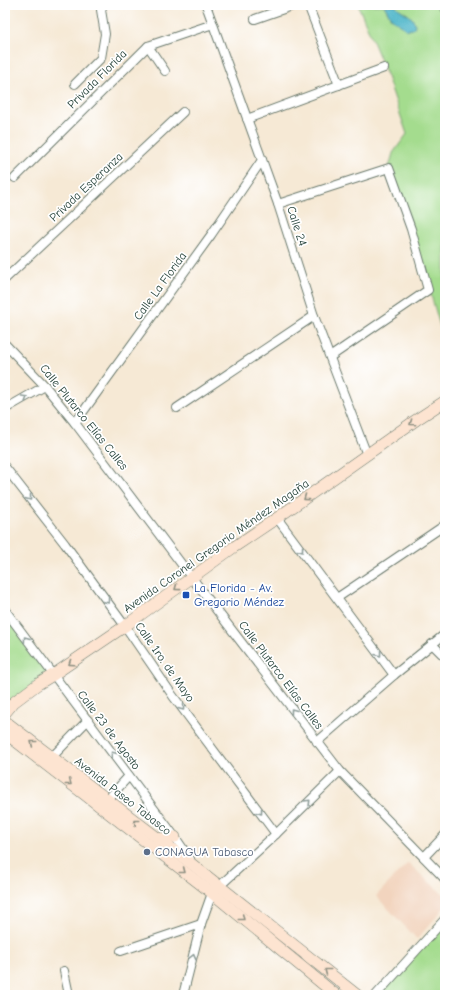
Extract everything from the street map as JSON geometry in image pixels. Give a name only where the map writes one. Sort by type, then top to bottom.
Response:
[{"type":"main road","name":"Avenida Coronel Gregorio Méndez Magaña","points":[[5,713],[22,695],[125,626],[445,401]]},
{"type":"main road","name":"Avenida Paseo Tabasco","points":[[5,721],[193,865],[216,890],[336,995]]},
{"type":"main road","name":"Avenida Paseo Tabasco","points":[[5,734],[357,995]]},
{"type":"main road","points":[[158,839],[175,837]]},
{"type":"street","points":[[75,84],[101,58],[105,34],[101,10],[103,5]]},
{"type":"street","name":"Calle 24","points":[[206,5],[278,204],[314,316],[367,455]]},
{"type":"street","points":[[254,19],[295,5]]},
{"type":"street","points":[[308,5],[339,85]]},
{"type":"street","name":"Privada Florida","points":[[15,178],[148,46],[213,24]]},
{"type":"street","points":[[148,46],[165,71]]},
{"type":"street","points":[[247,119],[384,68]]},
{"type":"street","name":"Privada Esperanza","points":[[5,279],[183,112]]},
{"type":"street","name":"Calle La Florida","points":[[75,423],[211,236],[262,160]]},
{"type":"street","points":[[278,204],[389,168],[411,229],[428,290],[330,356]]},
{"type":"street","points":[[177,408],[314,316]]},
{"type":"street","name":"Calle Plutarco Elías Calles","points":[[5,344],[45,386],[75,423],[317,742],[340,770],[445,879]]},
{"type":"street","points":[[5,409],[45,386]]},
{"type":"street","name":"Calle 1ro. de Mayo","points":[[5,467],[125,626],[173,696],[276,834]]},
{"type":"street","points":[[277,518],[394,675]]},
{"type":"street","points":[[337,598],[445,525]]},
{"type":"street","name":"Calle 23 de Agosto","points":[[5,610],[175,837],[193,865]]},
{"type":"street","points":[[317,742],[394,675],[445,634]]},
{"type":"street","points":[[432,644],[445,657]]},
{"type":"street","points":[[52,757],[88,720]]},
{"type":"street","points":[[183,995],[201,924],[216,890],[276,834],[340,770]]},
{"type":"street","points":[[107,800],[129,776]]},
{"type":"street","points":[[424,857],[445,835]]},
{"type":"street","points":[[376,995],[445,919]]},
{"type":"street","points":[[120,951],[201,924]]},
{"type":"street","points":[[64,971],[69,995]]},
{"type":"shaded area","points":[[408,863],[445,896],[445,907],[417,939],[376,896]]},
{"type":"green space","points":[[358,5],[384,5],[391,18],[407,30],[413,29],[415,25],[414,21],[410,16],[395,5],[445,5],[445,343],[424,271],[389,168],[393,153],[407,134],[384,68]]},
{"type":"green space","points":[[13,621],[53,675],[5,705],[5,628]]},
{"type":"green space","points":[[445,918],[445,995],[376,995]]},
{"type":"water","points":[[384,5],[395,5],[410,16],[415,25],[413,29],[407,30],[391,18]]},
{"type":"place","name":"La Florida - Av. Gregorio Méndez","points":[[186,595]]},
{"type":"place","name":"CONAGUA Tabasco","points":[[147,852]]}]
